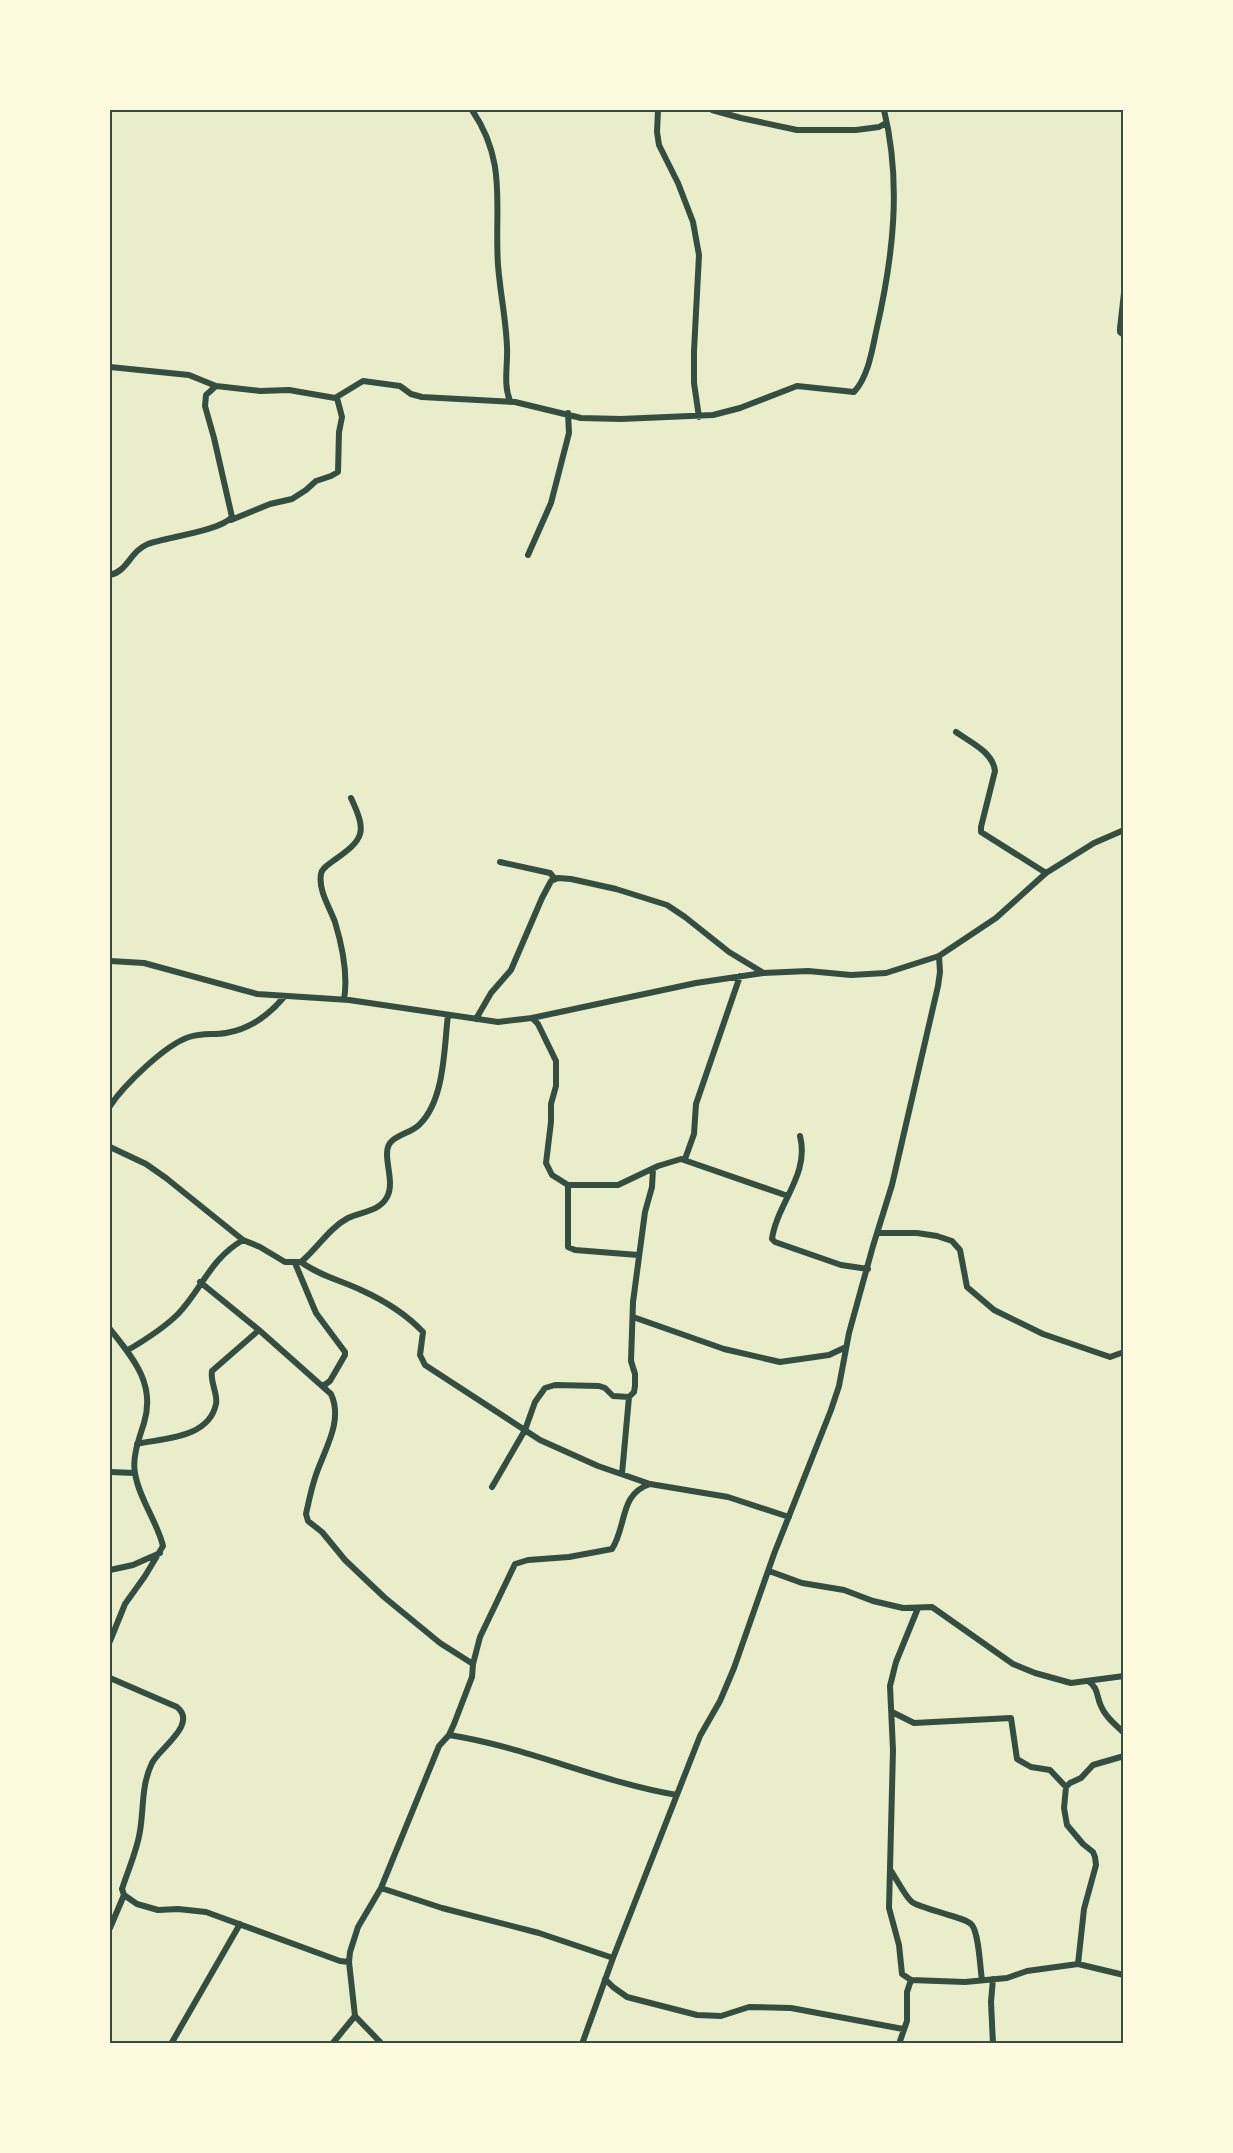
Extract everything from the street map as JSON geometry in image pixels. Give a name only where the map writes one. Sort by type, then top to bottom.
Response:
[{"type":"street","points":[[472,110],[482,125],[492,151],[497,176],[498,264],[507,341],[507,392],[510,401]]},
{"type":"street","points":[[658,110],[659,145],[678,183],[693,222],[699,255],[694,383],[699,417]]},
{"type":"street","points":[[712,110],[797,130],[846,130],[879,127],[886,123]]},
{"type":"street","points":[[110,367],[189,375],[216,386],[260,391],[289,390],[337,398],[363,381],[400,386],[411,394],[422,397],[510,401],[538,409],[568,413],[581,418],[699,417],[740,408],[797,386],[850,392],[856,390],[867,369],[884,300],[891,254],[895,198],[884,110]]},
{"type":"street","points":[[1124,293],[1120,332],[1124,335]]},
{"type":"street","points":[[216,386],[206,395],[205,406],[232,514],[230,520]]},
{"type":"street","points":[[110,575],[122,571],[131,555],[146,545],[207,529],[270,504],[292,499],[316,481],[338,472],[339,432],[342,417],[337,398]]},
{"type":"street","points":[[528,555],[550,503],[569,433],[568,413]]},
{"type":"street","points":[[956,732],[989,756],[994,763],[995,771],[981,832],[1046,873]]},
{"type":"street","points":[[344,1000],[345,981],[339,940],[323,892],[321,876],[324,868],[356,842],[362,831],[351,798]]},
{"type":"street","points":[[110,961],[144,963],[238,990],[284,997],[344,1000],[498,1022],[532,1018],[696,983],[763,973],[792,971],[851,975],[874,974],[902,969],[939,956],[996,918],[1046,873],[1094,843],[1124,830]]},
{"type":"street","points":[[500,862],[550,873],[555,879]]},
{"type":"street","points":[[555,879],[589,882],[667,905],[729,952],[763,973]]},
{"type":"street","points":[[476,1019],[491,993],[512,970],[542,898],[555,879]]},
{"type":"street","points":[[582,2043],[700,1736],[720,1701],[734,1668],[839,1386],[846,1347],[892,1185],[936,994],[940,972],[939,956]]},
{"type":"street","points":[[685,1159],[694,1134],[696,1104],[740,976]]},
{"type":"street","points":[[110,1106],[138,1075],[179,1041],[207,1033],[227,1032],[257,1022],[272,1011],[284,997]]},
{"type":"street","points":[[298,1262],[333,1228],[348,1218],[372,1209],[387,1197],[390,1182],[388,1147],[392,1141],[413,1130],[422,1122],[434,1102],[448,1014]]},
{"type":"street","points":[[532,1018],[538,1023],[556,1061],[556,1086],[551,1104],[546,1163],[552,1175],[568,1185],[612,1187],[624,1184],[678,1159],[685,1159],[788,1196]]},
{"type":"street","points":[[800,1136],[803,1159],[774,1226],[773,1241],[841,1265],[868,1269]]},
{"type":"street","points":[[110,1147],[146,1164],[243,1240],[285,1262],[298,1262],[322,1276],[366,1293],[406,1317],[423,1332],[420,1355],[425,1365],[560,1450],[650,1484],[728,1497],[789,1517]]},
{"type":"street","points":[[622,1474],[629,1397],[634,1392],[635,1386],[635,1374],[631,1361],[639,1254],[645,1212],[652,1187],[653,1169]]},
{"type":"street","points":[[568,1185],[567,1242],[569,1248],[639,1254]]},
{"type":"street","points":[[877,1233],[917,1233],[952,1241],[960,1250],[967,1287],[994,1310],[1043,1334],[1110,1357],[1124,1352]]},
{"type":"street","points":[[128,1350],[178,1314],[200,1282],[225,1253],[243,1240]]},
{"type":"street","points":[[298,1262],[316,1313],[345,1352],[330,1381],[323,1386]]},
{"type":"street","points":[[200,1282],[259,1330],[331,1394],[335,1420],[315,1475],[307,1518],[345,1560],[384,1597],[440,1643],[473,1664]]},
{"type":"street","points":[[633,1317],[724,1349],[780,1362],[829,1355],[846,1347]]},
{"type":"street","points":[[110,1329],[134,1359],[148,1400],[148,1410],[137,1444],[135,1473],[163,1544],[160,1553],[125,1604],[110,1641]]},
{"type":"street","points":[[137,1444],[188,1433],[206,1425],[216,1402],[211,1378],[212,1371],[259,1330]]},
{"type":"street","points":[[492,1487],[525,1430],[535,1402],[545,1388],[555,1385],[599,1386],[605,1388],[613,1396],[629,1397]]},
{"type":"street","points":[[110,1472],[135,1473]]},
{"type":"street","points":[[382,2043],[355,2016],[349,1962],[358,1927],[381,1888],[439,1746],[449,1734],[472,1677],[480,1636],[515,1564],[528,1560],[569,1557],[612,1549],[631,1497],[638,1488],[650,1484]]},
{"type":"street","points":[[110,1570],[160,1553]]},
{"type":"street","points":[[769,1571],[802,1582],[844,1590],[873,1601],[903,1608],[936,1609],[1000,1656],[1035,1673],[1067,1683],[1124,1676]]},
{"type":"street","points":[[918,1608],[891,1678],[890,1692],[892,1712],[889,1899],[890,1916],[899,1945],[901,1971],[911,1980],[956,1982],[1007,1978],[1035,1969],[1078,1964],[1124,1976]]},
{"type":"street","points":[[110,1678],[177,1707],[184,1716],[184,1722],[177,1734],[160,1751],[147,1774],[140,1834],[122,1889],[124,1895],[137,1904],[158,1910],[196,1910],[340,1961],[349,1962]]},
{"type":"street","points":[[1088,1681],[1096,1687],[1101,1707],[1124,1733]]},
{"type":"street","points":[[892,1712],[914,1723],[1011,1718],[1017,1760],[1031,1767],[1050,1770],[1066,1787]]},
{"type":"street","points":[[449,1734],[483,1740],[628,1786],[677,1795]]},
{"type":"street","points":[[1078,1964],[1084,1909],[1096,1865],[1093,1852],[1067,1825],[1064,1808],[1066,1787],[1081,1778],[1093,1765],[1124,1756]]},
{"type":"street","points":[[891,1870],[910,1901],[939,1913],[966,1920],[972,1925],[977,1941],[982,1980]]},
{"type":"street","points":[[381,1888],[442,1908],[539,1933],[613,1958]]},
{"type":"street","points":[[110,1928],[124,1895]]},
{"type":"street","points":[[171,2043],[240,1924]]},
{"type":"street","points":[[605,1979],[627,1996],[698,2015],[721,2016],[749,2007],[791,2008],[903,2029]]},
{"type":"street","points":[[993,1979],[991,2002],[993,2043]]},
{"type":"street","points":[[899,2043],[907,2021],[906,1992],[911,1980]]},
{"type":"street","points":[[332,2043],[355,2016]]}]
